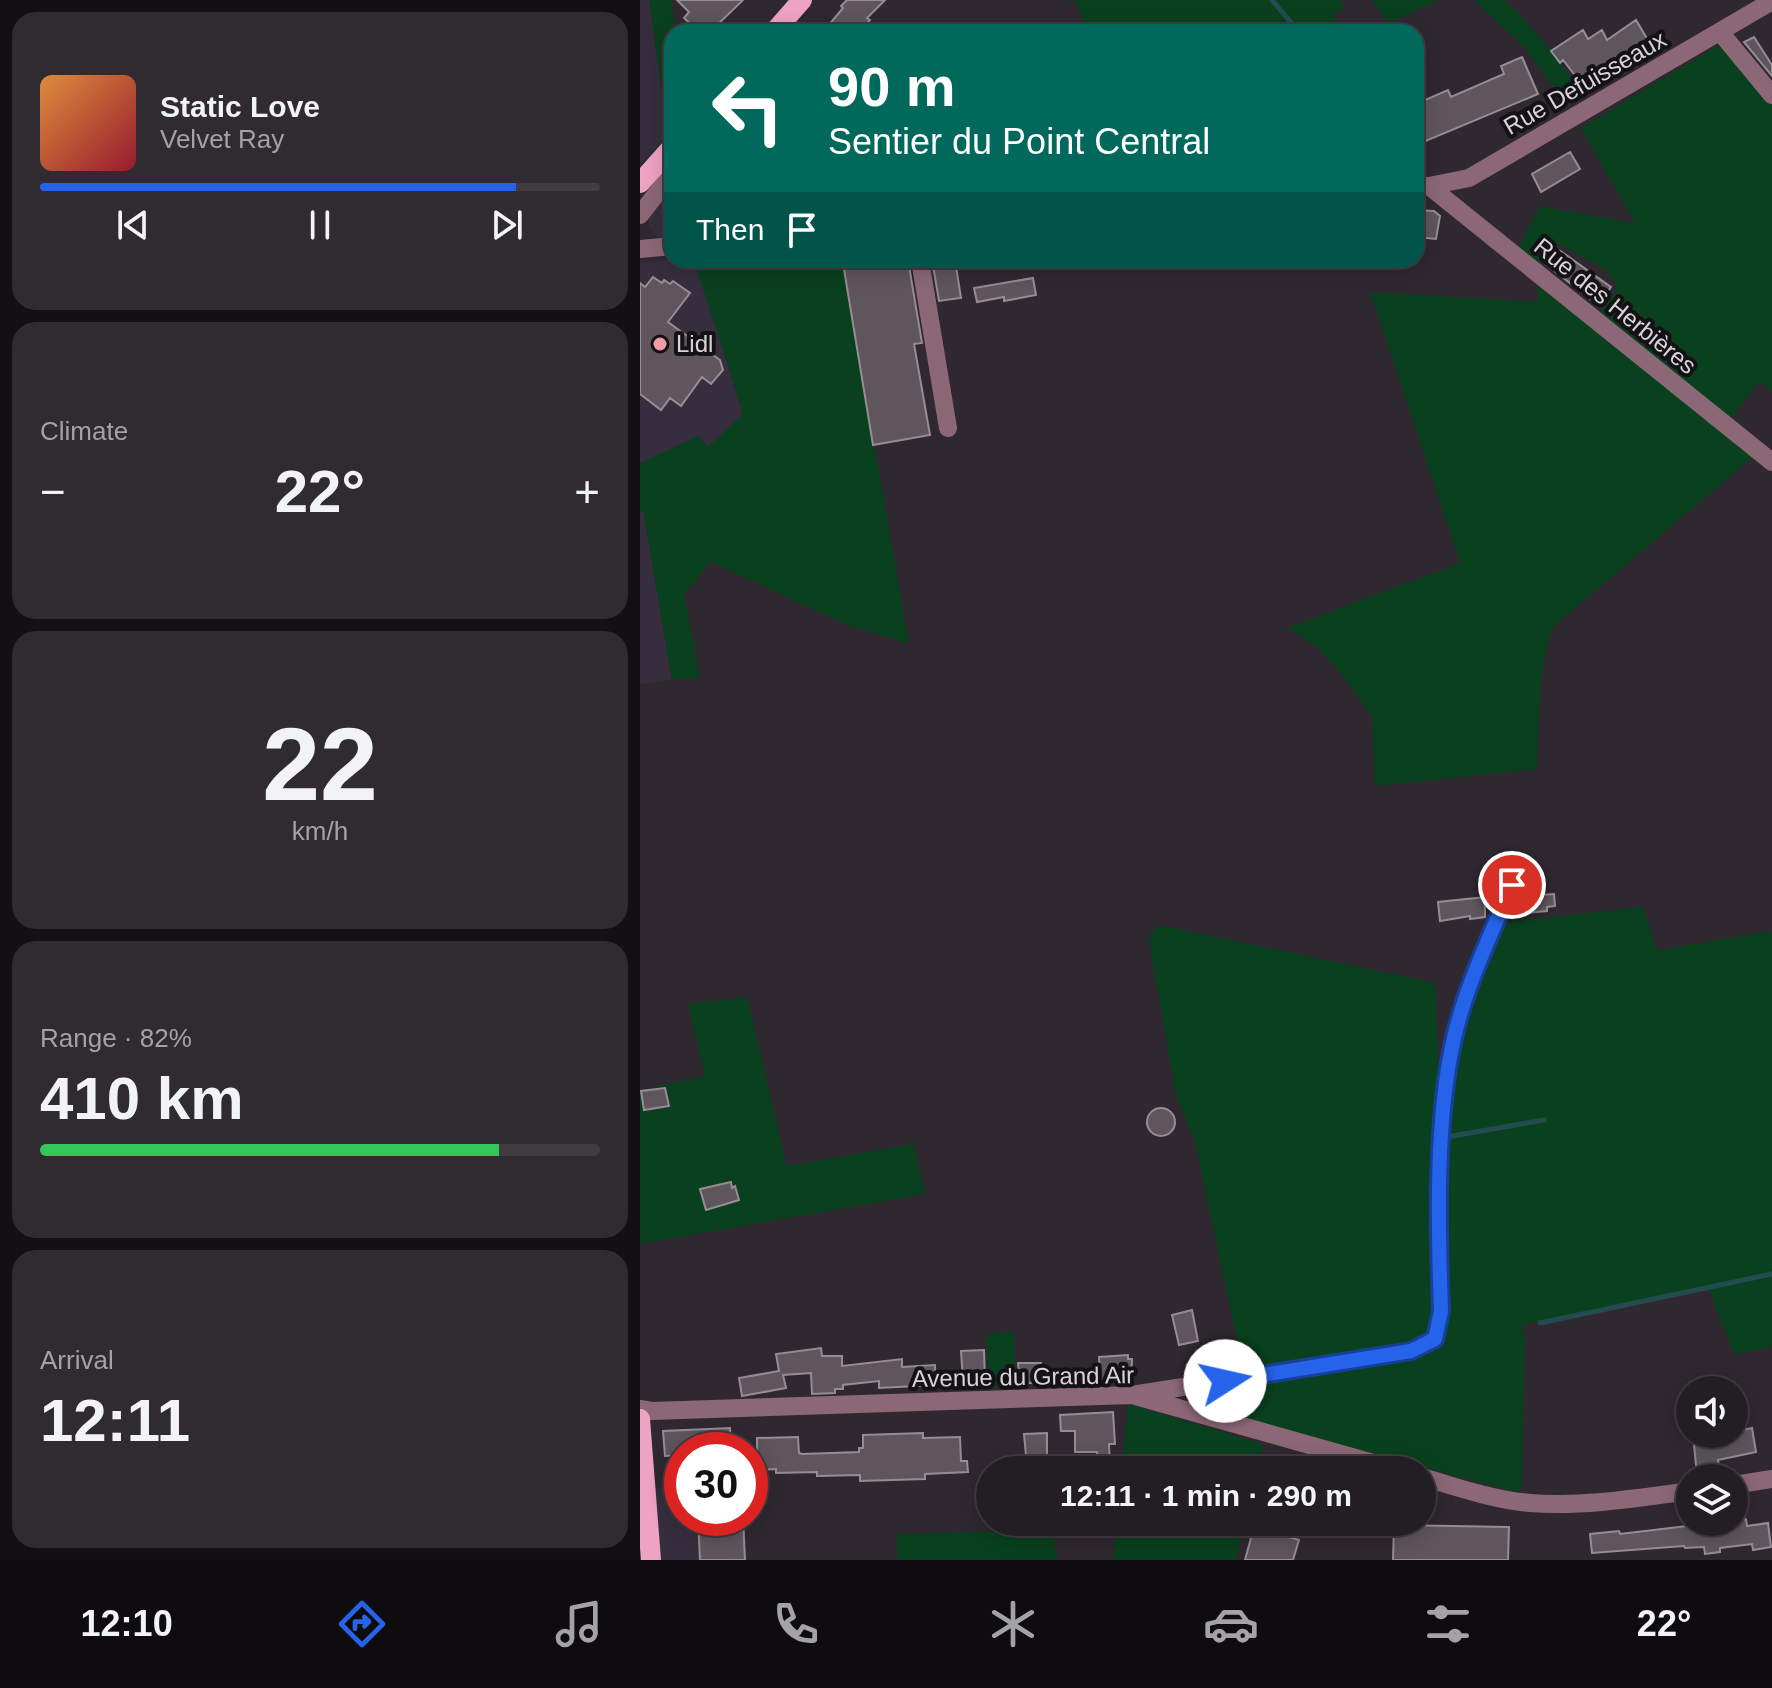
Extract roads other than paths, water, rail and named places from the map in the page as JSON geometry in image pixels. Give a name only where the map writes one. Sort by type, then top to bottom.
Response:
[{"type":"main road","points":[[781,24],[802,0]]},
{"type":"main road","points":[[640,183],[664,156]]},
{"type":"main road","points":[[640,1419],[651,1560]]},
{"type":"street","name":"Rue Defuisseaux","points":[[1424,186],[1469,178],[1772,1]]},
{"type":"street","points":[[1720,32],[1772,95]]},
{"type":"street","points":[[640,215],[664,184]]},
{"type":"street","name":"Rue des Herbières","points":[[1424,188],[1772,462]]},
{"type":"street","points":[[921,268],[948,428]]},
{"type":"street","points":[[1132,1395],[1411,1351],[1435,1339],[1441,1311],[1441,1137],[1447,1073],[1463,1009],[1512,885]]},
{"type":"street","name":"Avenue du Grand Air","points":[[640,1409],[843,1407],[1132,1395],[1348,1456]]},
{"type":"street","points":[[1748,1483],[1772,1479]]},
{"type":"street","points":[[1436,1481],[1496,1498],[1530,1503],[1602,1501],[1676,1493]]},
{"type":"waterway","points":[[1272,0],[1292,24]]},
{"type":"waterway","points":[[1447,1137],[1544,1120]]},
{"type":"waterway","points":[[1540,1323],[1772,1274]]},
{"type":"place","name":"Lidl","points":[[660,344]]}]
